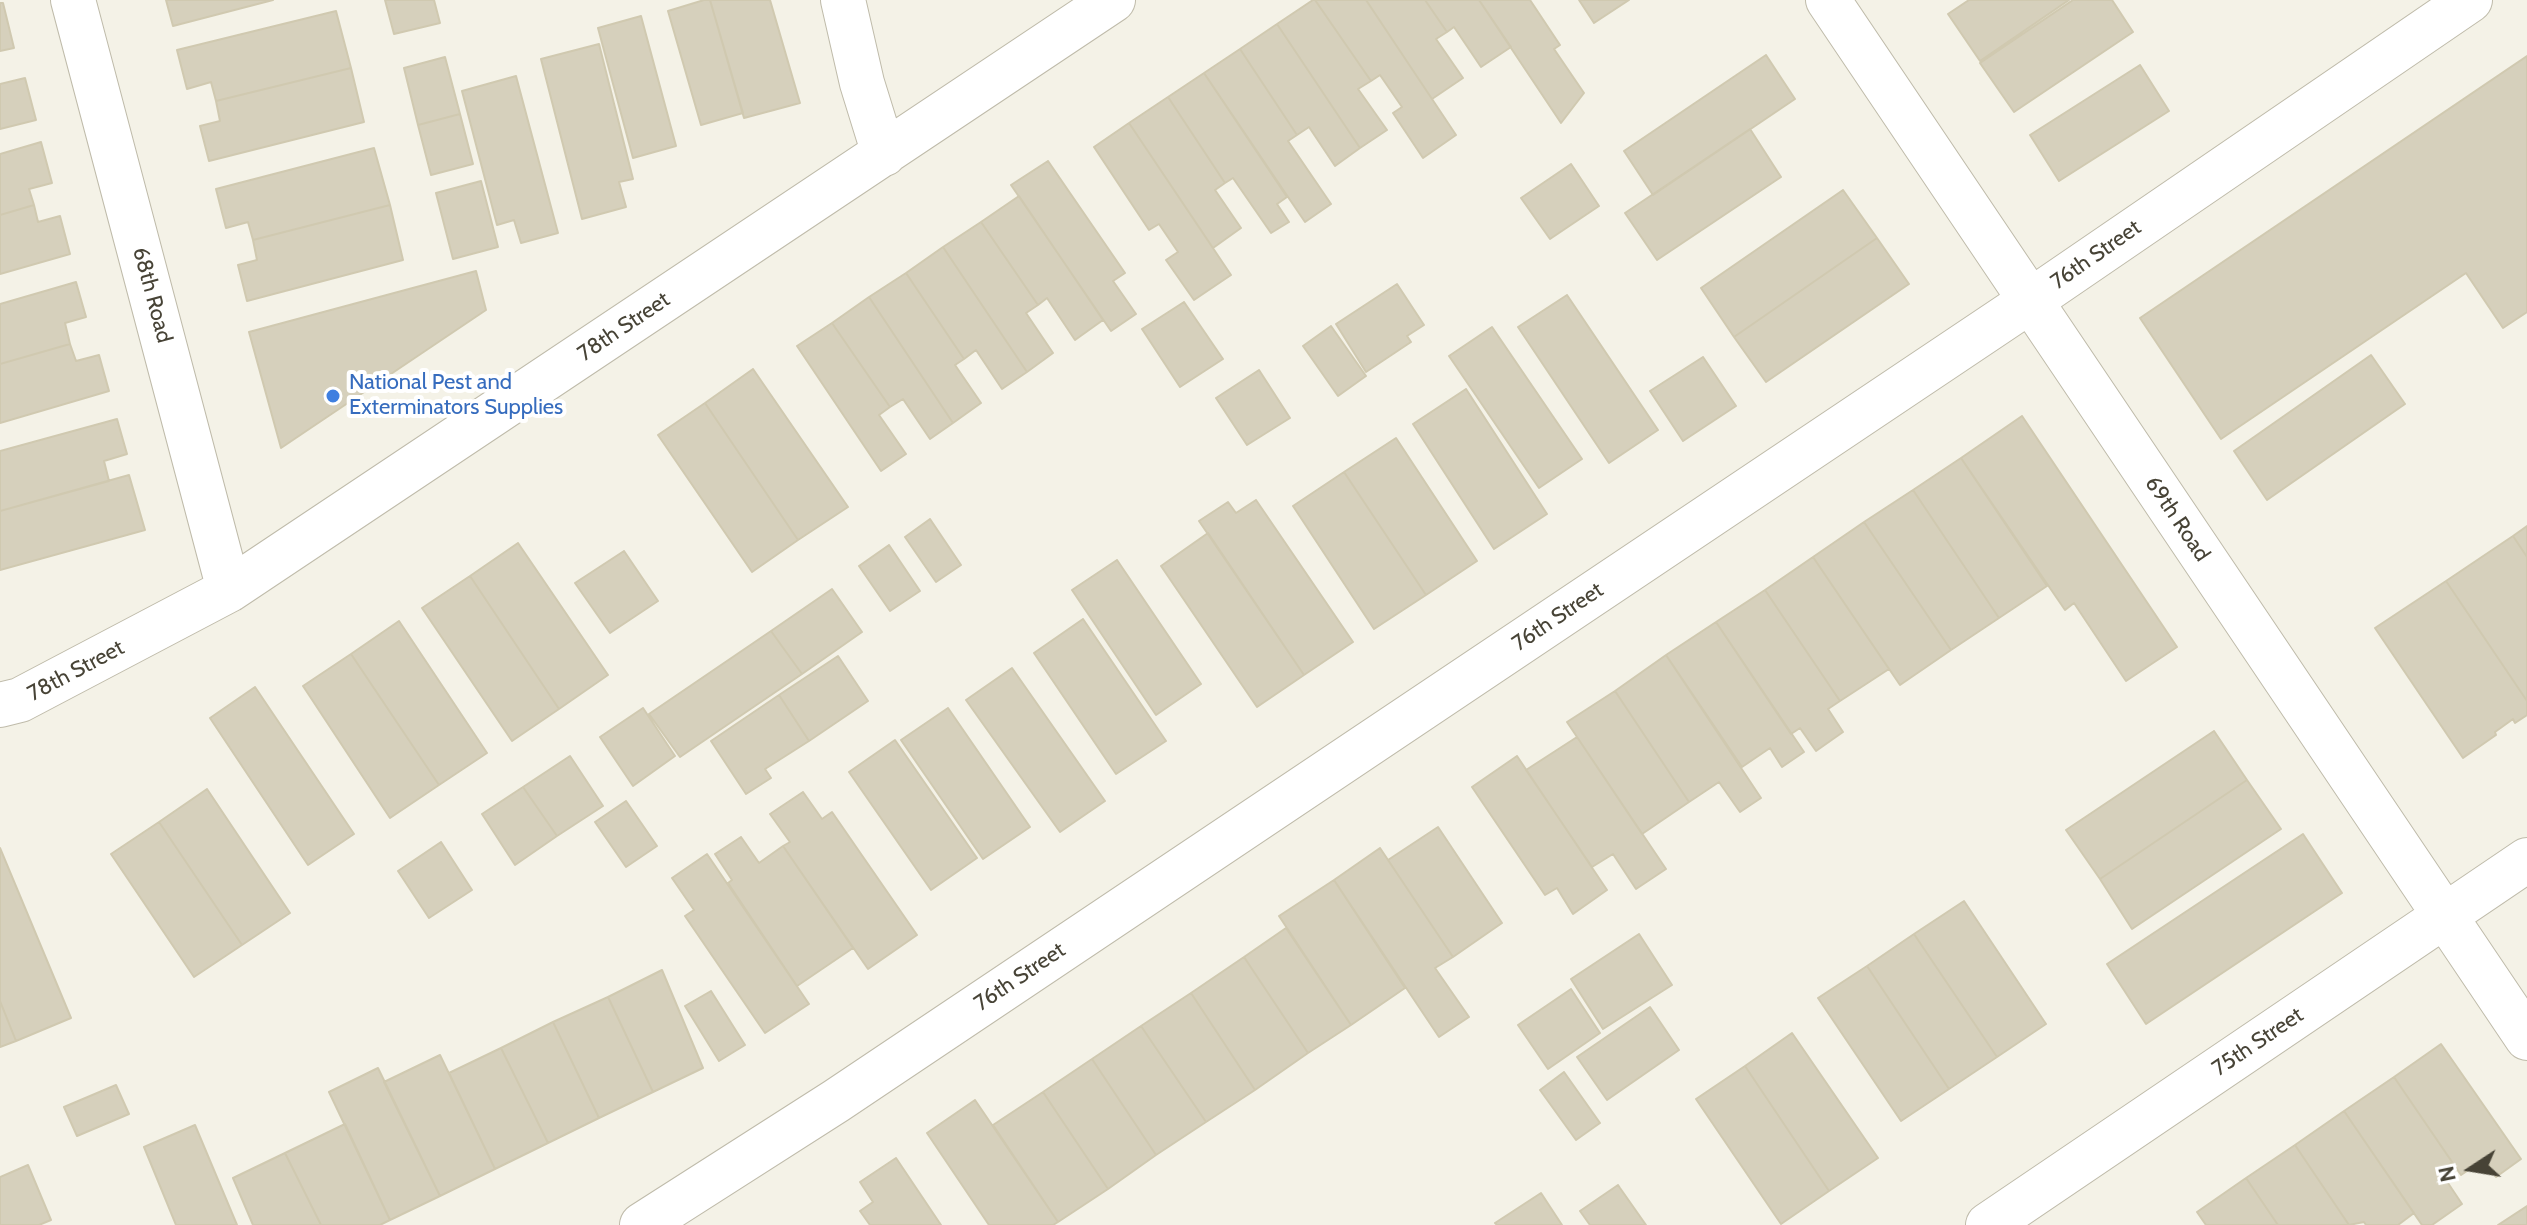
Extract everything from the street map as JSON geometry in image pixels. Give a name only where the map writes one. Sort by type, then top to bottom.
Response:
[{"type":"street","name":"68th Road","points":[[73,0],[229,590]]},
{"type":"street","points":[[843,0],[862,83],[884,154]]},
{"type":"street","name":"78th Street","points":[[0,705],[20,700],[229,590],[1113,0]]},
{"type":"street","name":"69th Road","points":[[1828,0],[2527,1038]]},
{"type":"street","name":"76th Street","points":[[642,1225],[836,1101],[2030,301],[2470,0]]},
{"type":"street","name":"75th Street","points":[[1988,1225],[2527,860]]},
{"type":"building","points":[[166,0],[273,0],[173,26]]},
{"type":"building","points":[[385,0],[434,0],[440,23],[394,34]]},
{"type":"building","points":[[710,0],[743,113],[701,125],[668,11]]},
{"type":"building","points":[[710,0],[770,0],[800,103],[744,118]]},
{"type":"building","points":[[1313,0],[1371,81],[1358,89],[1387,130],[1360,148],[1277,24]]},
{"type":"building","points":[[1315,0],[1366,0],[1456,135],[1423,158],[1393,113],[1402,107],[1380,75],[1371,81]]},
{"type":"building","points":[[1366,0],[1425,0],[1447,32],[1436,39],[1463,78],[1432,99]]},
{"type":"building","points":[[1425,0],[1479,0],[1511,47],[1481,67],[1454,27],[1447,32]]},
{"type":"building","points":[[1479,0],[1530,0],[1560,45],[1554,49],[1584,93],[1561,123]]},
{"type":"building","points":[[1579,0],[1629,0],[1594,23]]},
{"type":"building","points":[[1969,0],[2069,0],[1980,61],[1948,14]]},
{"type":"building","points":[[2073,0],[2112,0],[2133,32],[2014,112],[1980,63]]},
{"type":"building","points":[[0,3],[3,3],[14,48],[0,51]]},
{"type":"building","points":[[336,11],[351,68],[216,101],[211,82],[187,89],[177,50]]},
{"type":"building","points":[[641,16],[676,146],[633,158],[598,28]]},
{"type":"building","points":[[1277,24],[1360,148],[1335,166],[1309,127],[1297,135],[1240,49]]},
{"type":"building","points":[[599,44],[633,179],[619,182],[626,207],[582,219],[541,59]]},
{"type":"building","points":[[1240,49],[1297,135],[1288,141],[1331,204],[1305,222],[1204,73]]},
{"type":"building","points":[[1766,55],[1795,99],[1653,195],[1624,151]]},
{"type":"building","points":[[2527,56],[2527,312],[2503,328],[2466,273],[2221,439],[2140,318]]},
{"type":"building","points":[[445,57],[460,114],[418,125],[404,68]]},
{"type":"building","points":[[2140,65],[2169,111],[2059,181],[2030,135]]},
{"type":"building","points":[[351,68],[364,122],[209,161],[200,126],[220,121],[216,101]]},
{"type":"building","points":[[1204,73],[1287,197],[1277,204],[1289,222],[1271,233],[1233,178],[1225,183],[1168,97]]},
{"type":"building","points":[[516,76],[558,233],[521,243],[514,220],[497,225],[462,91]]},
{"type":"building","points":[[25,78],[36,120],[0,129],[0,84]]},
{"type":"building","points":[[1168,97],[1225,183],[1215,190],[1241,228],[1213,248],[1129,123]]},
{"type":"building","points":[[460,114],[473,164],[431,175],[418,125]]},
{"type":"building","points":[[1129,123],[1231,275],[1194,300],[1166,260],[1178,252],[1159,224],[1149,230],[1094,147]]},
{"type":"building","points":[[1750,129],[1781,177],[1657,260],[1625,213]]},
{"type":"building","points":[[41,142],[52,183],[29,189],[34,205],[0,215],[0,154]]},
{"type":"building","points":[[374,148],[390,205],[253,240],[248,222],[226,228],[216,189]]},
{"type":"building","points":[[1048,161],[1125,273],[1113,281],[1136,314],[1111,331],[1011,185]]},
{"type":"building","points":[[1571,164],[1599,206],[1550,239],[1521,198]]},
{"type":"building","points":[[481,181],[498,247],[453,259],[436,193]]},
{"type":"building","points":[[1843,190],[1877,238],[1734,337],[1701,288]]},
{"type":"building","points":[[1019,196],[1103,320],[1075,340],[1047,298],[1038,305],[981,222]]},
{"type":"building","points":[[34,205],[38,222],[60,216],[70,254],[0,274],[0,215]]},
{"type":"building","points":[[390,205],[403,260],[247,301],[238,265],[257,260],[253,240]]},
{"type":"building","points":[[981,222],[1038,305],[1026,313],[1053,353],[1027,372],[943,247]]},
{"type":"building","points":[[1877,238],[1909,284],[1766,382],[1734,337]]},
{"type":"building","points":[[943,247],[1027,372],[1002,389],[976,350],[964,359],[906,273]]},
{"type":"building","points":[[476,271],[486,310],[281,448],[249,332]]},
{"type":"building","points":[[906,273],[964,359],[955,365],[981,403],[953,423],[869,297]]},
{"type":"building","points":[[76,282],[86,317],[65,323],[70,344],[0,364],[0,304]]},
{"type":"building","points":[[1397,284],[1424,325],[1407,336],[1411,342],[1366,372],[1336,324]]},
{"type":"building","points":[[1567,295],[1658,430],[1609,463],[1518,327]]},
{"type":"building","points":[[869,297],[953,423],[930,439],[903,399],[890,407],[832,323]]},
{"type":"building","points":[[1184,302],[1223,359],[1180,387],[1142,329]]},
{"type":"building","points":[[832,323],[890,407],[879,415],[906,454],[881,471],[797,346]]},
{"type":"building","points":[[1331,326],[1366,376],[1338,396],[1303,346]]},
{"type":"building","points":[[1492,327],[1582,459],[1539,488],[1449,356]]},
{"type":"building","points":[[70,344],[76,361],[99,355],[109,391],[0,423],[0,364]]},
{"type":"building","points":[[2371,355],[2405,404],[2267,500],[2234,451]]},
{"type":"building","points":[[1703,357],[1736,406],[1683,441],[1650,391]]},
{"type":"building","points":[[753,369],[848,507],[798,540],[705,403]]},
{"type":"building","points":[[1259,370],[1290,418],[1247,445],[1216,398]]},
{"type":"building","points":[[1466,389],[1547,514],[1494,549],[1413,424]]},
{"type":"building","points":[[705,403],[798,540],[752,572],[658,435]]},
{"type":"building","points":[[2022,416],[2177,647],[2126,681],[2074,603],[2065,610],[1961,458]]},
{"type":"building","points":[[117,419],[127,454],[104,461],[109,481],[0,511],[0,451]]},
{"type":"building","points":[[1396,438],[1477,561],[1426,595],[1344,472]]},
{"type":"building","points":[[1961,458],[2047,586],[1999,618],[1913,490]]},
{"type":"building","points":[[1344,472],[1426,595],[1374,629],[1293,506]]},
{"type":"building","points":[[129,475],[145,530],[0,570],[0,511]]},
{"type":"building","points":[[1913,490],[1999,618],[1951,650],[1864,522]]},
{"type":"building","points":[[1256,500],[1353,642],[1304,675],[1199,521],[1228,502],[1236,513]]},
{"type":"building","points":[[930,519],[961,565],[936,582],[905,537]]},
{"type":"building","points":[[1864,522],[1951,650],[1900,685],[1813,557]]},
{"type":"building","points":[[2527,526],[2527,557],[2513,536]]},
{"type":"building","points":[[1208,533],[1304,675],[1257,707],[1161,566]]},
{"type":"building","points":[[2513,536],[2527,557],[2527,701],[2446,581]]},
{"type":"building","points":[[518,543],[608,675],[559,709],[470,576]]},
{"type":"building","points":[[889,545],[920,591],[890,611],[859,566]]},
{"type":"building","points":[[624,551],[658,601],[610,633],[575,583]]},
{"type":"building","points":[[1813,557],[1889,669],[1840,701],[1765,590]]},
{"type":"building","points":[[1117,560],[1201,684],[1156,715],[1072,590]]},
{"type":"building","points":[[470,576],[559,709],[512,741],[422,608]]},
{"type":"building","points":[[2446,581],[2527,701],[2527,715],[2515,723],[2513,719],[2463,758],[2375,628]]},
{"type":"building","points":[[832,589],[862,632],[802,674],[771,631]]},
{"type":"building","points":[[1765,590],[1840,701],[1828,709],[1843,732],[1816,751],[1800,728],[1791,734],[1716,622]]},
{"type":"building","points":[[1083,619],[1166,741],[1116,774],[1034,653]]},
{"type":"building","points":[[399,621],[487,753],[439,785],[351,654]]},
{"type":"building","points":[[1716,622],[1804,752],[1782,767],[1770,748],[1742,767],[1666,655]]},
{"type":"building","points":[[771,631],[802,674],[680,757],[649,714]]},
{"type":"building","points":[[351,654],[439,785],[390,818],[303,686]]},
{"type":"building","points":[[1666,655],[1761,798],[1740,812],[1719,782],[1689,802],[1615,691]]},
{"type":"building","points":[[838,656],[868,701],[809,741],[779,695]]},
{"type":"building","points":[[1012,668],[1105,801],[1060,832],[966,700]]},
{"type":"building","points":[[255,687],[354,834],[308,865],[210,718]]},
{"type":"building","points":[[1615,691],[1689,802],[1642,834],[1567,722]]},
{"type":"building","points":[[779,695],[809,741],[765,769],[771,778],[746,794],[711,741]]},
{"type":"building","points":[[643,708],[675,756],[633,786],[600,737]]},
{"type":"building","points":[[948,708],[1030,827],[983,859],[901,740]]},
{"type":"building","points":[[2214,731],[2247,780],[2100,879],[2066,830]]},
{"type":"building","points":[[1577,737],[1666,869],[1636,889],[1613,854],[1592,867],[1526,770]]},
{"type":"building","points":[[895,740],[977,858],[931,890],[849,772]]},
{"type":"building","points":[[570,756],[603,806],[557,836],[523,787]]},
{"type":"building","points":[[1517,756],[1607,890],[1573,914],[1557,888],[1545,895],[1472,787]]},
{"type":"building","points":[[2247,780],[2281,829],[2132,929],[2100,879]]},
{"type":"building","points":[[523,787],[557,836],[515,865],[482,814]]},
{"type":"building","points":[[207,789],[290,913],[242,945],[159,822]]},
{"type":"building","points":[[803,792],[822,819],[832,812],[917,935],[868,969],[783,846],[790,842],[770,814]]},
{"type":"building","points":[[626,801],[657,846],[626,867],[595,822]]},
{"type":"building","points":[[159,822],[242,945],[194,977],[111,854]]},
{"type":"building","points":[[1438,827],[1502,923],[1453,957],[1388,860]]},
{"type":"building","points":[[2303,834],[2342,893],[2146,1024],[2107,964]]},
{"type":"building","points":[[741,837],[759,863],[783,846],[853,948],[797,986],[728,883],[732,880],[715,854]]},
{"type":"building","points":[[441,842],[472,890],[429,918],[398,871]]},
{"type":"building","points":[[0,848],[71,1018],[16,1041],[0,1001]]},
{"type":"building","points":[[1380,848],[1453,957],[1435,968],[1469,1017],[1439,1037],[1334,880]]},
{"type":"building","points":[[707,854],[809,1004],[765,1033],[685,916],[694,910],[672,878]]},
{"type":"building","points":[[1334,880],[1405,988],[1351,1025],[1279,916]]},
{"type":"building","points":[[1964,901],[2046,1024],[1997,1057],[1914,934]]},
{"type":"building","points":[[1286,928],[1351,1025],[1308,1053],[1244,957]]},
{"type":"building","points":[[1639,934],[1672,985],[1603,1029],[1571,979]]},
{"type":"building","points":[[1914,934],[1997,1057],[1949,1089],[1867,966]]},
{"type":"building","points":[[1244,957],[1308,1053],[1255,1090],[1191,993]]},
{"type":"building","points":[[1867,966],[1949,1089],[1901,1121],[1818,998]]},
{"type":"building","points":[[662,970],[703,1068],[653,1092],[608,997]]},
{"type":"building","points":[[1571,989],[1600,1033],[1548,1069],[1518,1025]]},
{"type":"building","points":[[711,991],[745,1045],[719,1061],[685,1006]]},
{"type":"building","points":[[1191,993],[1255,1090],[1206,1122],[1141,1026]]},
{"type":"building","points":[[608,997],[653,1092],[599,1118],[553,1022]]},
{"type":"building","points":[[0,1001],[16,1041],[0,1047]]},
{"type":"building","points":[[1650,1007],[1679,1050],[1607,1100],[1577,1057]]},
{"type":"building","points":[[553,1022],[599,1118],[548,1143],[501,1048]]},
{"type":"building","points":[[1141,1026],[1206,1122],[1156,1155],[1092,1059]]},
{"type":"building","points":[[1792,1033],[1878,1158],[1829,1191],[1745,1066]]},
{"type":"building","points":[[2441,1044],[2521,1159],[2496,1177],[2485,1159],[2461,1175],[2394,1077]]},
{"type":"building","points":[[501,1048],[548,1143],[495,1169],[449,1073]]},
{"type":"building","points":[[440,1055],[495,1169],[440,1196],[384,1082]]},
{"type":"building","points":[[1092,1059],[1156,1155],[1108,1189],[1043,1092]]},
{"type":"building","points":[[1745,1066],[1829,1191],[1781,1224],[1696,1099]]},
{"type":"building","points":[[378,1068],[440,1196],[390,1220],[329,1092]]},
{"type":"building","points":[[1564,1072],[1600,1123],[1576,1140],[1540,1090]]},
{"type":"building","points":[[2394,1077],[2452,1162],[2440,1171],[2462,1204],[2432,1225],[2422,1225],[2344,1111]]},
{"type":"building","points":[[116,1085],[129,1114],[77,1136],[64,1107]]},
{"type":"building","points":[[1043,1092],[1108,1189],[1058,1222],[993,1125]]},
{"type":"building","points":[[975,1100],[1058,1222],[1053,1225],[989,1225],[927,1133]]},
{"type":"building","points":[[2344,1111],[2414,1213],[2398,1225],[2366,1225],[2364,1222],[2349,1225],[2295,1145]]},
{"type":"building","points":[[345,1124],[390,1220],[380,1225],[321,1225],[285,1153]]},
{"type":"building","points":[[195,1125],[237,1225],[176,1225],[144,1147]]},
{"type":"building","points":[[2295,1145],[2349,1225],[2278,1225],[2246,1178]]},
{"type":"building","points":[[285,1153],[321,1225],[253,1225],[233,1178]]},
{"type":"building","points":[[896,1158],[941,1225],[870,1225],[860,1211],[873,1202],[860,1182]]},
{"type":"building","points":[[28,1165],[51,1220],[39,1225],[0,1225],[0,1177]]},
{"type":"building","points":[[2246,1178],[2278,1225],[2206,1225],[2197,1212]]},
{"type":"building","points":[[1618,1185],[1646,1225],[1590,1225],[1580,1211]]},
{"type":"building","points":[[1541,1193],[1562,1225],[1495,1223]]},
{"type":"building","points":[[2527,1206],[2527,1225],[2498,1225]]},
{"type":"place","name":"National Pest and Exterminators Supplies","points":[[333,396]]}]
